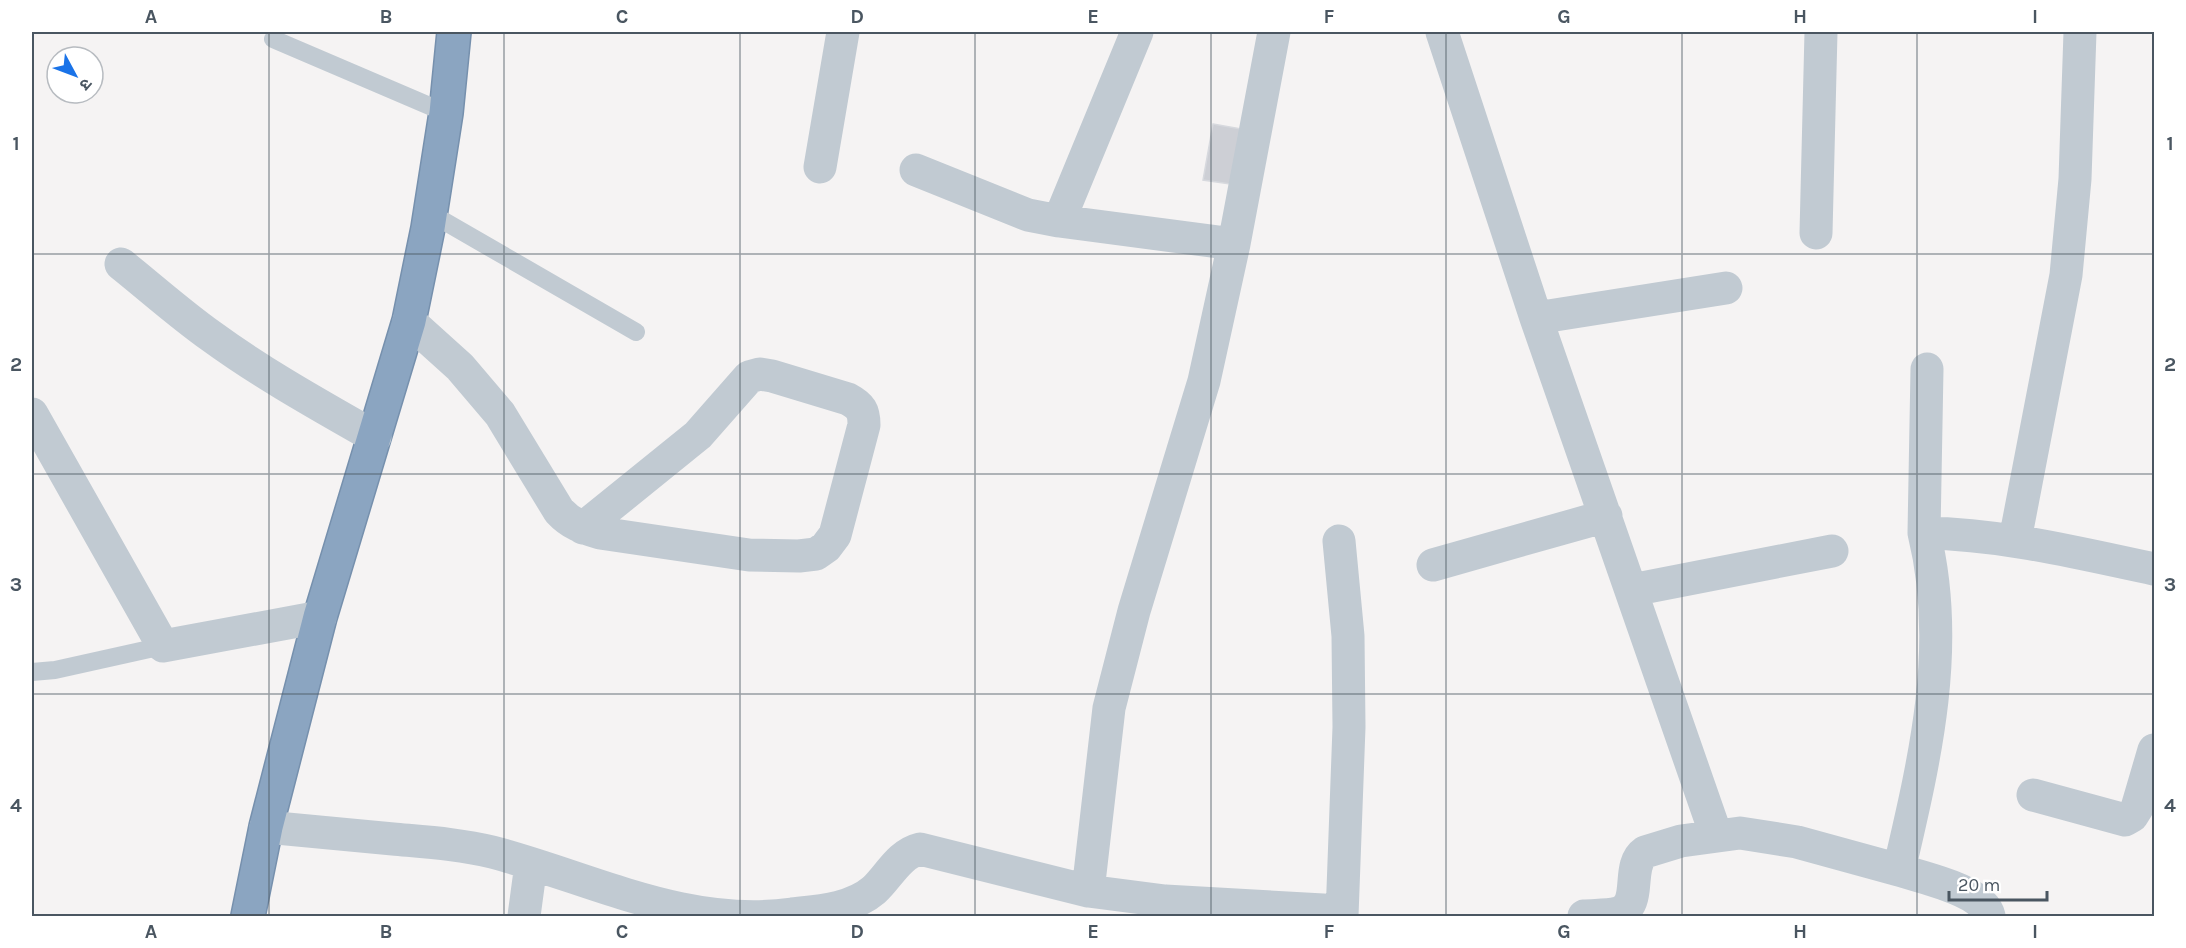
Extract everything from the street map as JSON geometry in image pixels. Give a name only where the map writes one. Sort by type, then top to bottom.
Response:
[{"type":"highway","points":[[248,916],[266,827],[320,617],[409,321],[446,113],[454,32]]},
{"type":"street","points":[[820,167],[843,32]]},
{"type":"street","points":[[1059,221],[1137,32]]},
{"type":"street","points":[[1088,891],[1108,708],[1134,611],[1204,381],[1234,243],[1274,32]]},
{"type":"street","points":[[1442,32],[1536,318],[1716,835]]},
{"type":"street","points":[[1816,233],[1821,32]]},
{"type":"street","points":[[2014,540],[2066,275],[2075,179],[2080,32]]},
{"type":"street","points":[[916,170],[997,204],[1059,221],[1234,243]]},
{"type":"street","points":[[122,264],[209,335],[238,355],[297,393],[375,436]]},
{"type":"street","points":[[1536,318],[1726,288]]},
{"type":"street","points":[[409,321],[460,367],[500,414],[559,511],[568,521],[583,528],[749,555],[816,554],[826,547],[835,535],[864,425],[864,413],[859,405],[848,399],[772,376],[760,374],[749,377],[698,435],[583,528]]},
{"type":"street","points":[[1899,870],[1921,778],[1934,698],[1937,615],[1935,581],[1924,533],[1927,369]]},
{"type":"street","points":[[32,414],[163,646],[320,617]]},
{"type":"street","points":[[1433,565],[1606,516]]},
{"type":"street","points":[[1924,533],[1966,534],[2014,540],[2154,569]]},
{"type":"street","points":[[266,827],[455,844],[531,864],[603,889],[670,908],[749,916],[790,915],[848,905],[872,891],[910,851],[920,849],[1088,891],[1165,901],[1341,914],[1349,727],[1348,636],[1339,541]]},
{"type":"street","points":[[1632,590],[1833,551]]},
{"type":"street","points":[[2033,795],[2125,820],[2132,816],[2137,808],[2154,750]]},
{"type":"street","points":[[1584,916],[1618,913],[1626,909],[1631,903],[1634,864],[1645,852],[1716,835],[1764,835],[1899,870],[1971,895],[1987,908],[1989,916]]},
{"type":"street","points":[[524,916],[531,864]]},
{"type":"lane","points":[[273,39],[446,113]]},
{"type":"lane","points":[[430,213],[636,332]]},
{"type":"lane","points":[[32,672],[56,670],[163,646]]},
{"type":"building","points":[[1213,124],[1253,131],[1244,186],[1203,180]]}]
